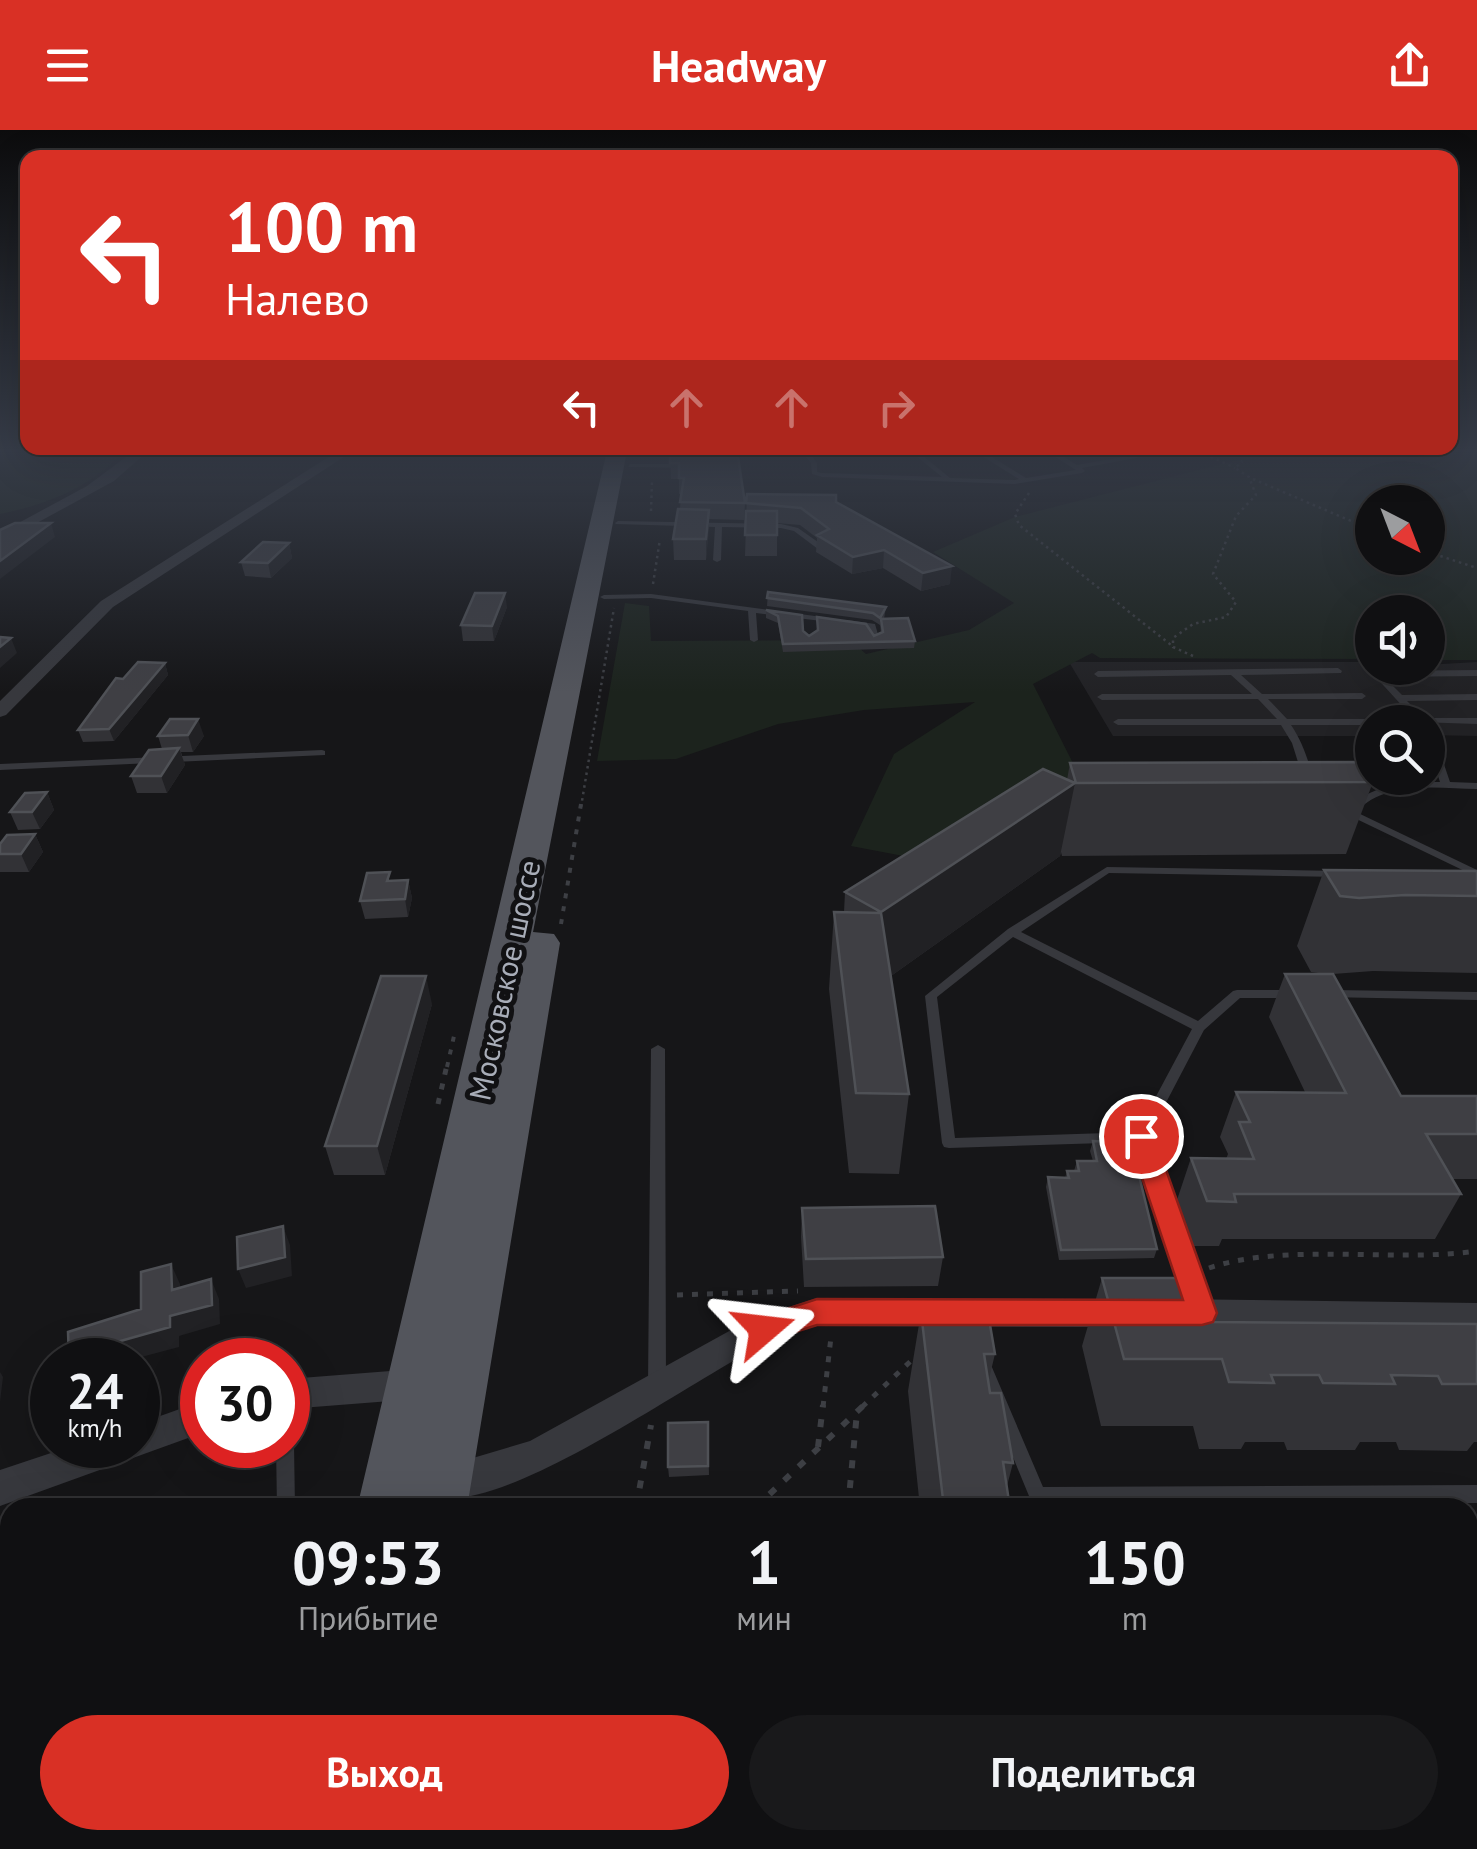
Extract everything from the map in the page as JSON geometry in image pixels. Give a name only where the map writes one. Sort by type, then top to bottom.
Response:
[{"type":"main road","name":"Московское шоссе","points":[[414,1497],[416,1384],[609,531]]},
{"type":"main road","name":"Московское шоссе","points":[[414,1497],[616,531]]},
{"type":"street","points":[[0,711],[107,604],[222,531]]},
{"type":"street","points":[[414,1497],[542,1453],[764,1329],[817,1312],[824,1302],[966,1322],[1202,1313],[1477,1317]]},
{"type":"street","points":[[310,1392],[416,1384]]},
{"type":"street","points":[[0,1488],[57,1468]]},
{"type":"lane","points":[[718,560],[719,531]]},
{"type":"lane","points":[[800,531],[820,547]]},
{"type":"lane","points":[[604,596],[651,596],[752,608],[809,622],[872,626],[874,638]]},
{"type":"lane","points":[[752,608],[754,640]]},
{"type":"lane","points":[[1098,674],[1338,671]]},
{"type":"lane","points":[[1233,672],[1288,722],[1302,746],[1310,785]]},
{"type":"lane","points":[[1406,705],[1377,674],[1477,673]]},
{"type":"lane","points":[[1102,697],[1362,696]]},
{"type":"lane","points":[[1399,698],[1477,698]]},
{"type":"lane","points":[[1445,722],[1477,721]]},
{"type":"lane","points":[[1118,722],[1355,722]]},
{"type":"lane","points":[[0,766],[322,754]]},
{"type":"lane","points":[[1350,813],[1355,805],[1375,794],[1477,786]]},
{"type":"lane","points":[[1331,806],[1477,875]]},
{"type":"lane","points":[[1141,1136],[949,1143],[931,996],[1012,932],[1107,870],[1360,874]]},
{"type":"lane","points":[[1438,876],[1477,875]]},
{"type":"lane","points":[[1012,932],[1199,1027]]},
{"type":"lane","points":[[1202,1313],[1141,1136],[1199,1027],[1236,994],[1477,996]]},
{"type":"lane","points":[[1332,994],[1340,1009]]},
{"type":"lane","points":[[657,1391],[658,1049]]},
{"type":"lane","points":[[977,1350],[1037,1498]]},
{"type":"lane","points":[[285,1468],[286,1498]]},
{"type":"lane","points":[[1258,1498],[1477,1494]]},
{"type":"path","points":[[1028,531],[1173,647],[1219,672]]},
{"type":"path","points":[[1173,647],[1173,638],[1194,624],[1226,616],[1236,602],[1213,574],[1230,531]]},
{"type":"path","points":[[1445,558],[1477,568]]},
{"type":"path","points":[[1190,1276],[1240,1257],[1428,1258],[1477,1251]]},
{"type":"path","points":[[658,1296],[824,1302],[818,1448]]},
{"type":"path","points":[[765,1498],[856,1412],[966,1322]]},
{"type":"path","points":[[638,1498],[657,1391]]},
{"type":"path","points":[[849,1498],[856,1412]]},
{"type":"shaded area","points":[[982,531],[1355,531],[1355,575],[1445,575],[1445,531],[1477,531],[1477,660],[1445,660],[1445,595],[1355,595],[1355,659],[1100,658],[1092,653],[1033,684],[1081,779],[956,866],[851,846],[894,754],[975,702],[864,710],[778,724],[676,759],[597,761],[625,603],[649,606],[651,641],[850,640],[866,654],[969,630],[1014,603],[933,552]]},
{"type":"shaded area","points":[[1069,662],[1355,662],[1355,685],[1445,685],[1445,664],[1477,662],[1477,736],[1445,735],[1445,705],[1355,705],[1355,736],[1113,736]]},
{"type":"building","points":[[0,531],[40,531],[0,561]]},
{"type":"building","points":[[674,531],[707,531],[706,539],[673,539]]},
{"type":"building","points":[[745,531],[777,531],[777,535],[745,535]]},
{"type":"building","points":[[825,531],[889,531],[952,566],[923,573],[884,550],[853,557],[817,535]]},
{"type":"building","points":[[263,542],[289,543],[268,563],[241,562]]},
{"type":"building","points":[[768,592],[886,607],[880,618],[873,613],[767,598]]},
{"type":"building","points":[[475,593],[505,593],[492,626],[461,625]]},
{"type":"building","points":[[766,610],[802,615],[803,631],[809,636],[818,630],[817,617],[866,624],[874,636],[883,632],[881,619],[908,618],[915,641],[783,644],[778,616]]},
{"type":"building","points":[[138,662],[165,663],[109,729],[78,730],[116,678],[123,679]]},
{"type":"building","points":[[170,719],[198,719],[188,735],[158,736]]},
{"type":"building","points":[[179,748],[161,776],[131,776],[149,750]]},
{"type":"building","points":[[1355,762],[1355,782],[1076,783],[1070,763]]},
{"type":"building","points":[[1043,769],[1075,783],[881,912],[845,892]]},
{"type":"building","points":[[47,792],[32,812],[10,812],[25,793]]},
{"type":"building","points":[[35,834],[21,854],[0,854],[0,844],[7,835]]},
{"type":"building","points":[[1324,870],[1477,871],[1477,896],[1340,896]]},
{"type":"building","points":[[390,872],[387,881],[408,880],[405,899],[360,901],[367,873]]},
{"type":"building","points":[[834,912],[881,913],[909,1094],[856,1093]]},
{"type":"building","points":[[1285,974],[1333,974],[1401,1096],[1477,1096],[1477,1134],[1426,1134],[1461,1194],[1234,1194],[1236,1202],[1207,1201],[1191,1158],[1254,1159],[1239,1122],[1250,1122],[1236,1092],[1346,1093]]},
{"type":"building","points":[[381,976],[426,976],[377,1146],[325,1146]]},
{"type":"building","points":[[1093,1141],[1131,1143],[1157,1249],[1061,1250],[1048,1177],[1069,1178],[1067,1171],[1079,1171],[1077,1161],[1097,1161]]},
{"type":"building","points":[[935,1206],[943,1257],[806,1259],[802,1208]]},
{"type":"building","points":[[283,1226],[285,1257],[238,1269],[237,1237]]},
{"type":"building","points":[[171,1264],[172,1290],[211,1279],[212,1305],[170,1316],[170,1327],[131,1338],[68,1338],[68,1332],[141,1309],[141,1272]]},
{"type":"building","points":[[1102,1278],[1195,1278],[1209,1322],[1477,1324],[1477,1384],[1442,1384],[1438,1376],[1391,1375],[1395,1384],[1323,1383],[1319,1375],[1271,1375],[1274,1383],[1229,1382],[1222,1359],[1124,1359]]},
{"type":"building","points":[[921,1312],[988,1313],[995,1354],[984,1354],[990,1393],[1001,1393],[1013,1463],[1003,1462],[1008,1498],[943,1498]]},
{"type":"building","points":[[708,1422],[708,1466],[668,1467],[668,1423]]},
{"type":"route","points":[[764,1329],[817,1312],[1202,1313],[1141,1136]]}]
